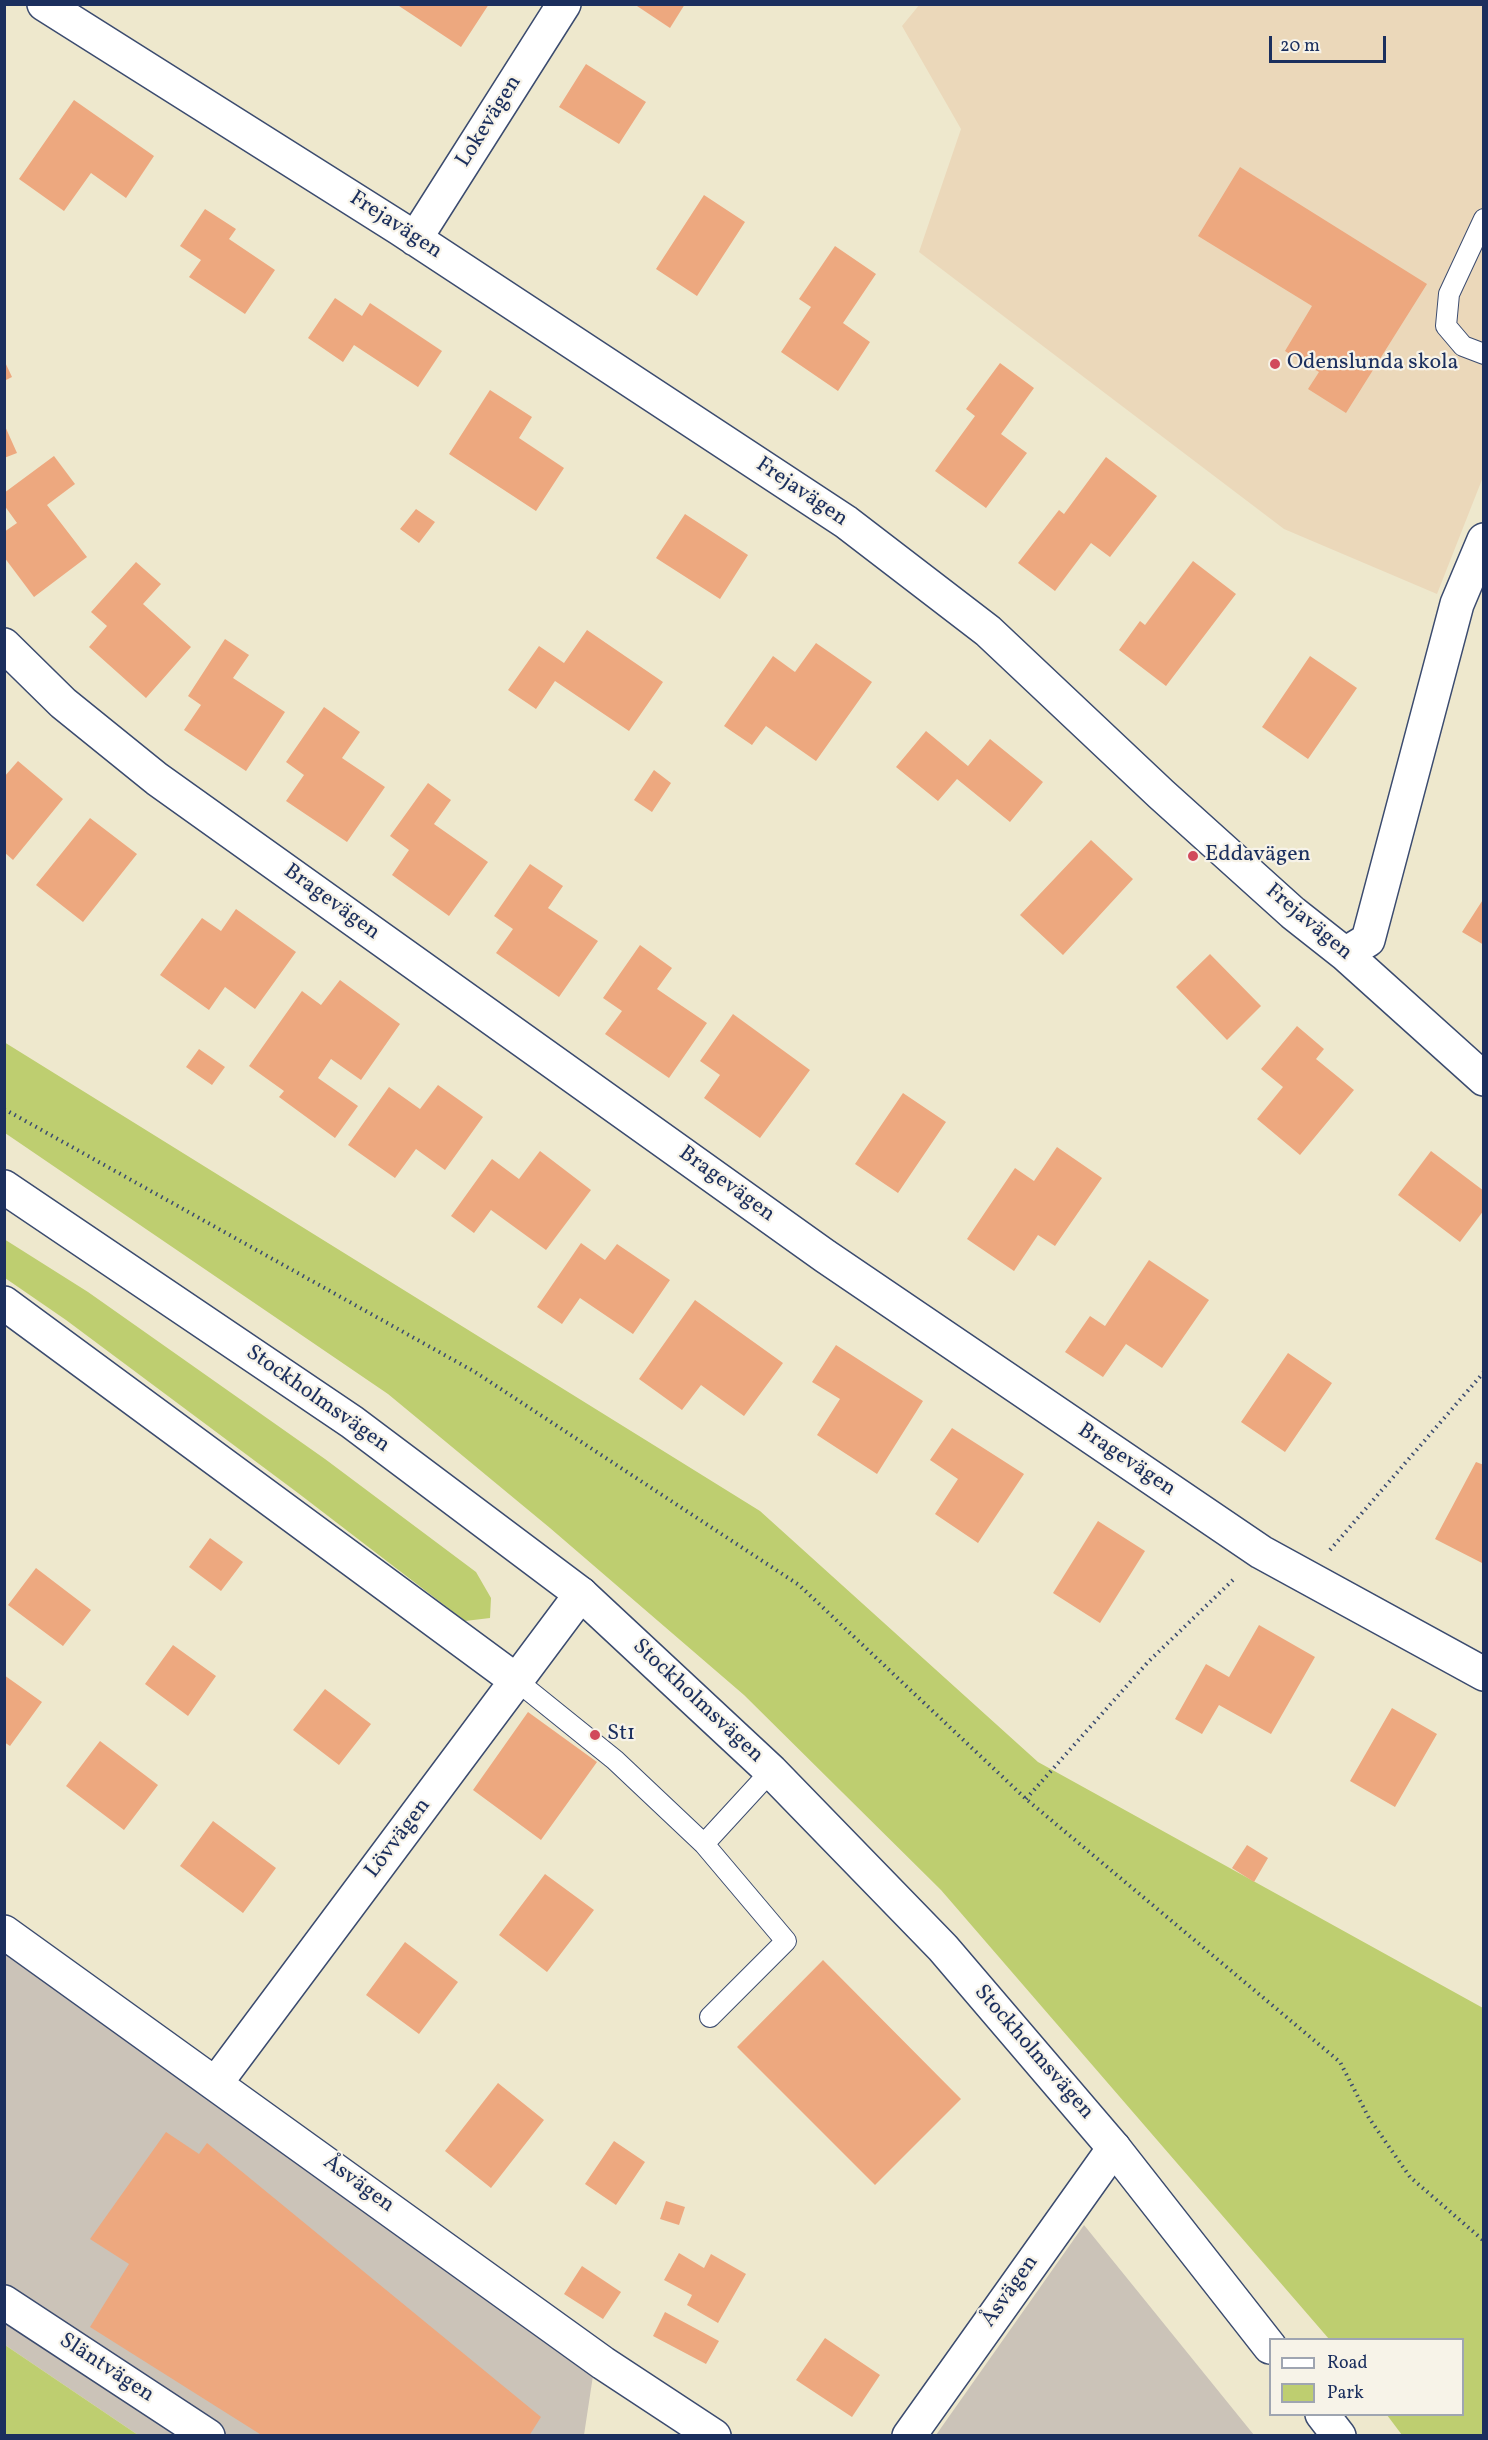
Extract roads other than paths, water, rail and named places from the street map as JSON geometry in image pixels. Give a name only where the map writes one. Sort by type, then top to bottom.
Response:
[{"type":"street","name":"Frejavägen","points":[[44,4],[416,239],[846,522],[988,631],[1161,794],[1484,1079]]},
{"type":"street","name":"Lokevägen","points":[[416,239],[564,4]]},
{"type":"street","points":[[1345,954],[1368,940],[1457,604],[1484,540]]},
{"type":"street","name":"Bragevägen","points":[[4,645],[63,703],[167,786],[825,1256],[1261,1552],[1484,1674]]},
{"type":"street","name":"Stockholmsvägen","points":[[4,1188],[352,1422],[581,1594],[771,1771],[943,1948],[1114,2148],[1269,2346]]},
{"type":"street","points":[[4,1303],[518,1680]]},
{"type":"street","name":"Lövvägen","points":[[216,2083],[581,1594]]},
{"type":"street","name":"Åsvägen","points":[[4,1932],[603,2363],[714,2436]]},
{"type":"street","name":"Åsvägen","points":[[909,2436],[1114,2148]]},
{"type":"street","name":"Släntvägen","points":[[4,2302],[208,2436]]},
{"type":"street","points":[[1323,2416],[1339,2436]]},
{"type":"lane","points":[[1484,219],[1449,294],[1446,326],[1463,346],[1484,354]]},
{"type":"lane","points":[[518,1680],[615,1760],[704,1844],[786,1941],[710,2017]]},
{"type":"lane","points":[[704,1844],[771,1771]]},
{"type":"place","name":"Odenslunda skola","points":[[1275,364]]},
{"type":"place","name":"Eddavägen","points":[[1193,856]]},
{"type":"place","name":"St1","points":[[595,1735]]}]
